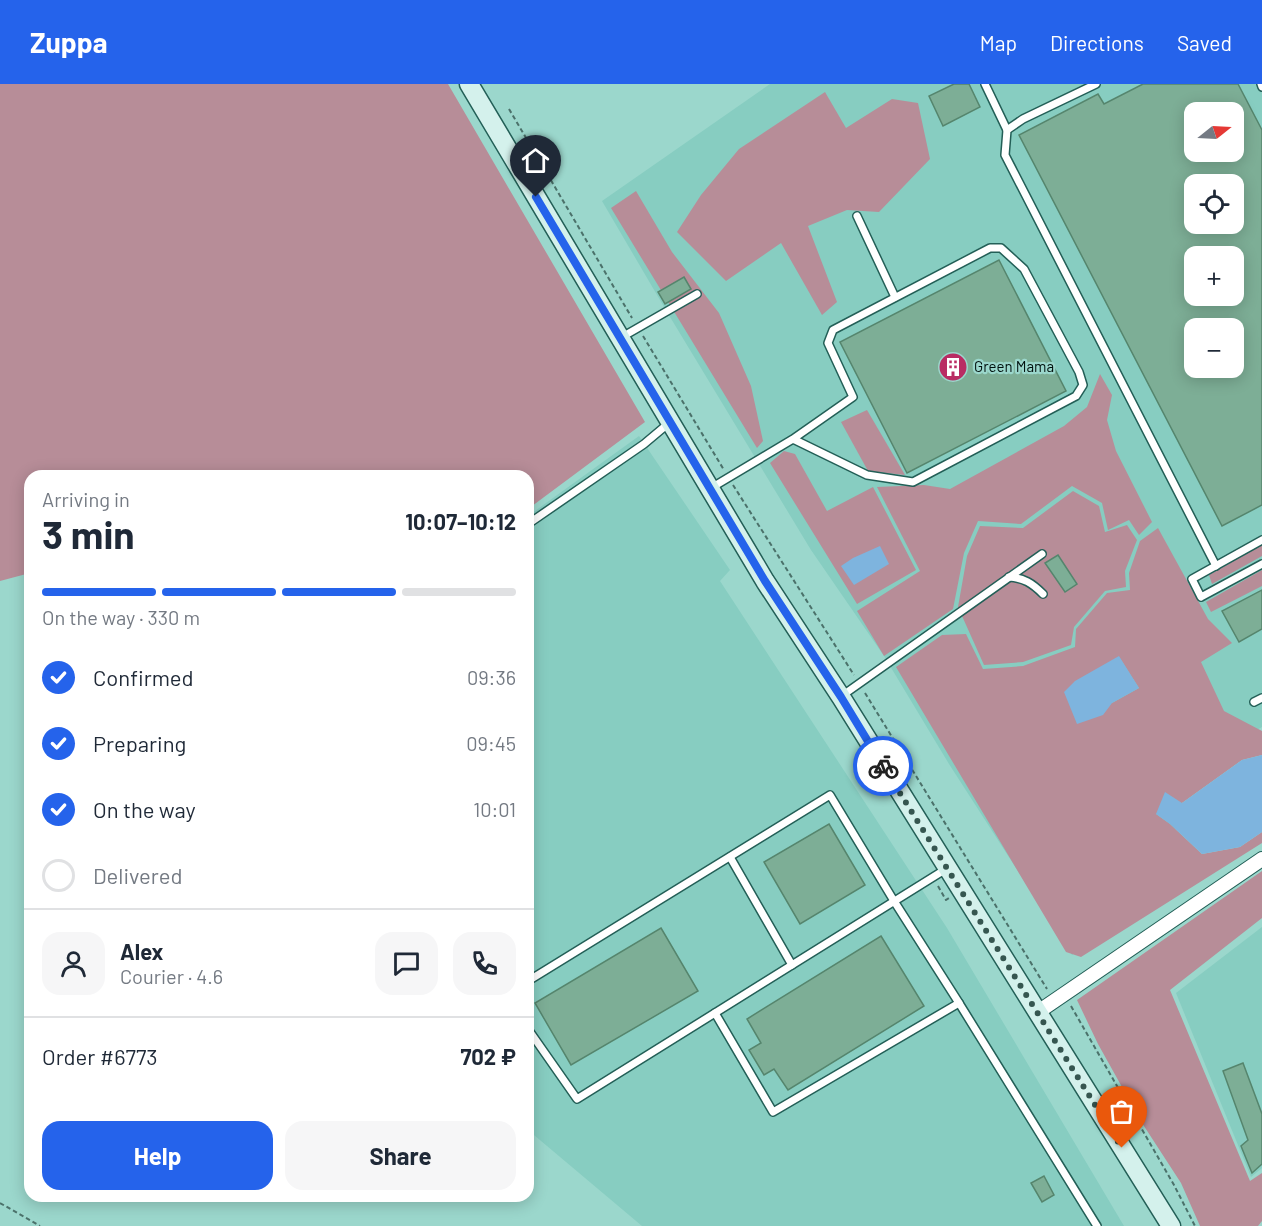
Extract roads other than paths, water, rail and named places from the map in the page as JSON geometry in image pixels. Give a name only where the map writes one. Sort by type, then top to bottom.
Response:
[{"type":"street","points":[[469,84],[765,581],[841,697],[946,869],[1171,1226]]},
{"type":"street","points":[[1038,1012],[1262,859]]},
{"type":"lane","points":[[985,84],[1007,130],[1005,155],[1216,566]]},
{"type":"lane","points":[[1007,130],[1023,119],[1096,84]]},
{"type":"lane","points":[[856,216],[895,297]]},
{"type":"lane","points":[[709,489],[793,439],[853,397],[828,343],[832,330],[990,248],[1001,249],[1024,269],[1079,372],[1083,385],[1076,396],[914,482],[867,476],[793,439]]},
{"type":"lane","points":[[620,338],[697,294]]},
{"type":"lane","points":[[534,520],[644,444],[669,423]]},
{"type":"lane","points":[[1262,540],[1192,579],[1201,597],[1262,564]]},
{"type":"lane","points":[[841,697],[1042,554]]},
{"type":"lane","points":[[1009,577],[1020,578],[1032,583],[1042,594]]},
{"type":"lane","points":[[1254,702],[1262,698]]},
{"type":"lane","points":[[534,977],[830,795],[1097,1226]]},
{"type":"lane","points":[[730,857],[792,965]]},
{"type":"lane","points":[[534,1037],[577,1098],[946,869]]},
{"type":"lane","points":[[715,1013],[773,1112],[959,1003]]},
{"type":"water","points":[[880,546],[889,564],[854,585],[841,566]]},
{"type":"water","points":[[1119,656],[1139,688],[1112,703],[1103,715],[1077,724],[1064,692],[1075,681]]},
{"type":"water","points":[[1262,755],[1262,832],[1240,847],[1202,854],[1156,814],[1165,792],[1182,803],[1242,760]]},
{"type":"place","name":"Green Mama","points":[[953,367]]}]
